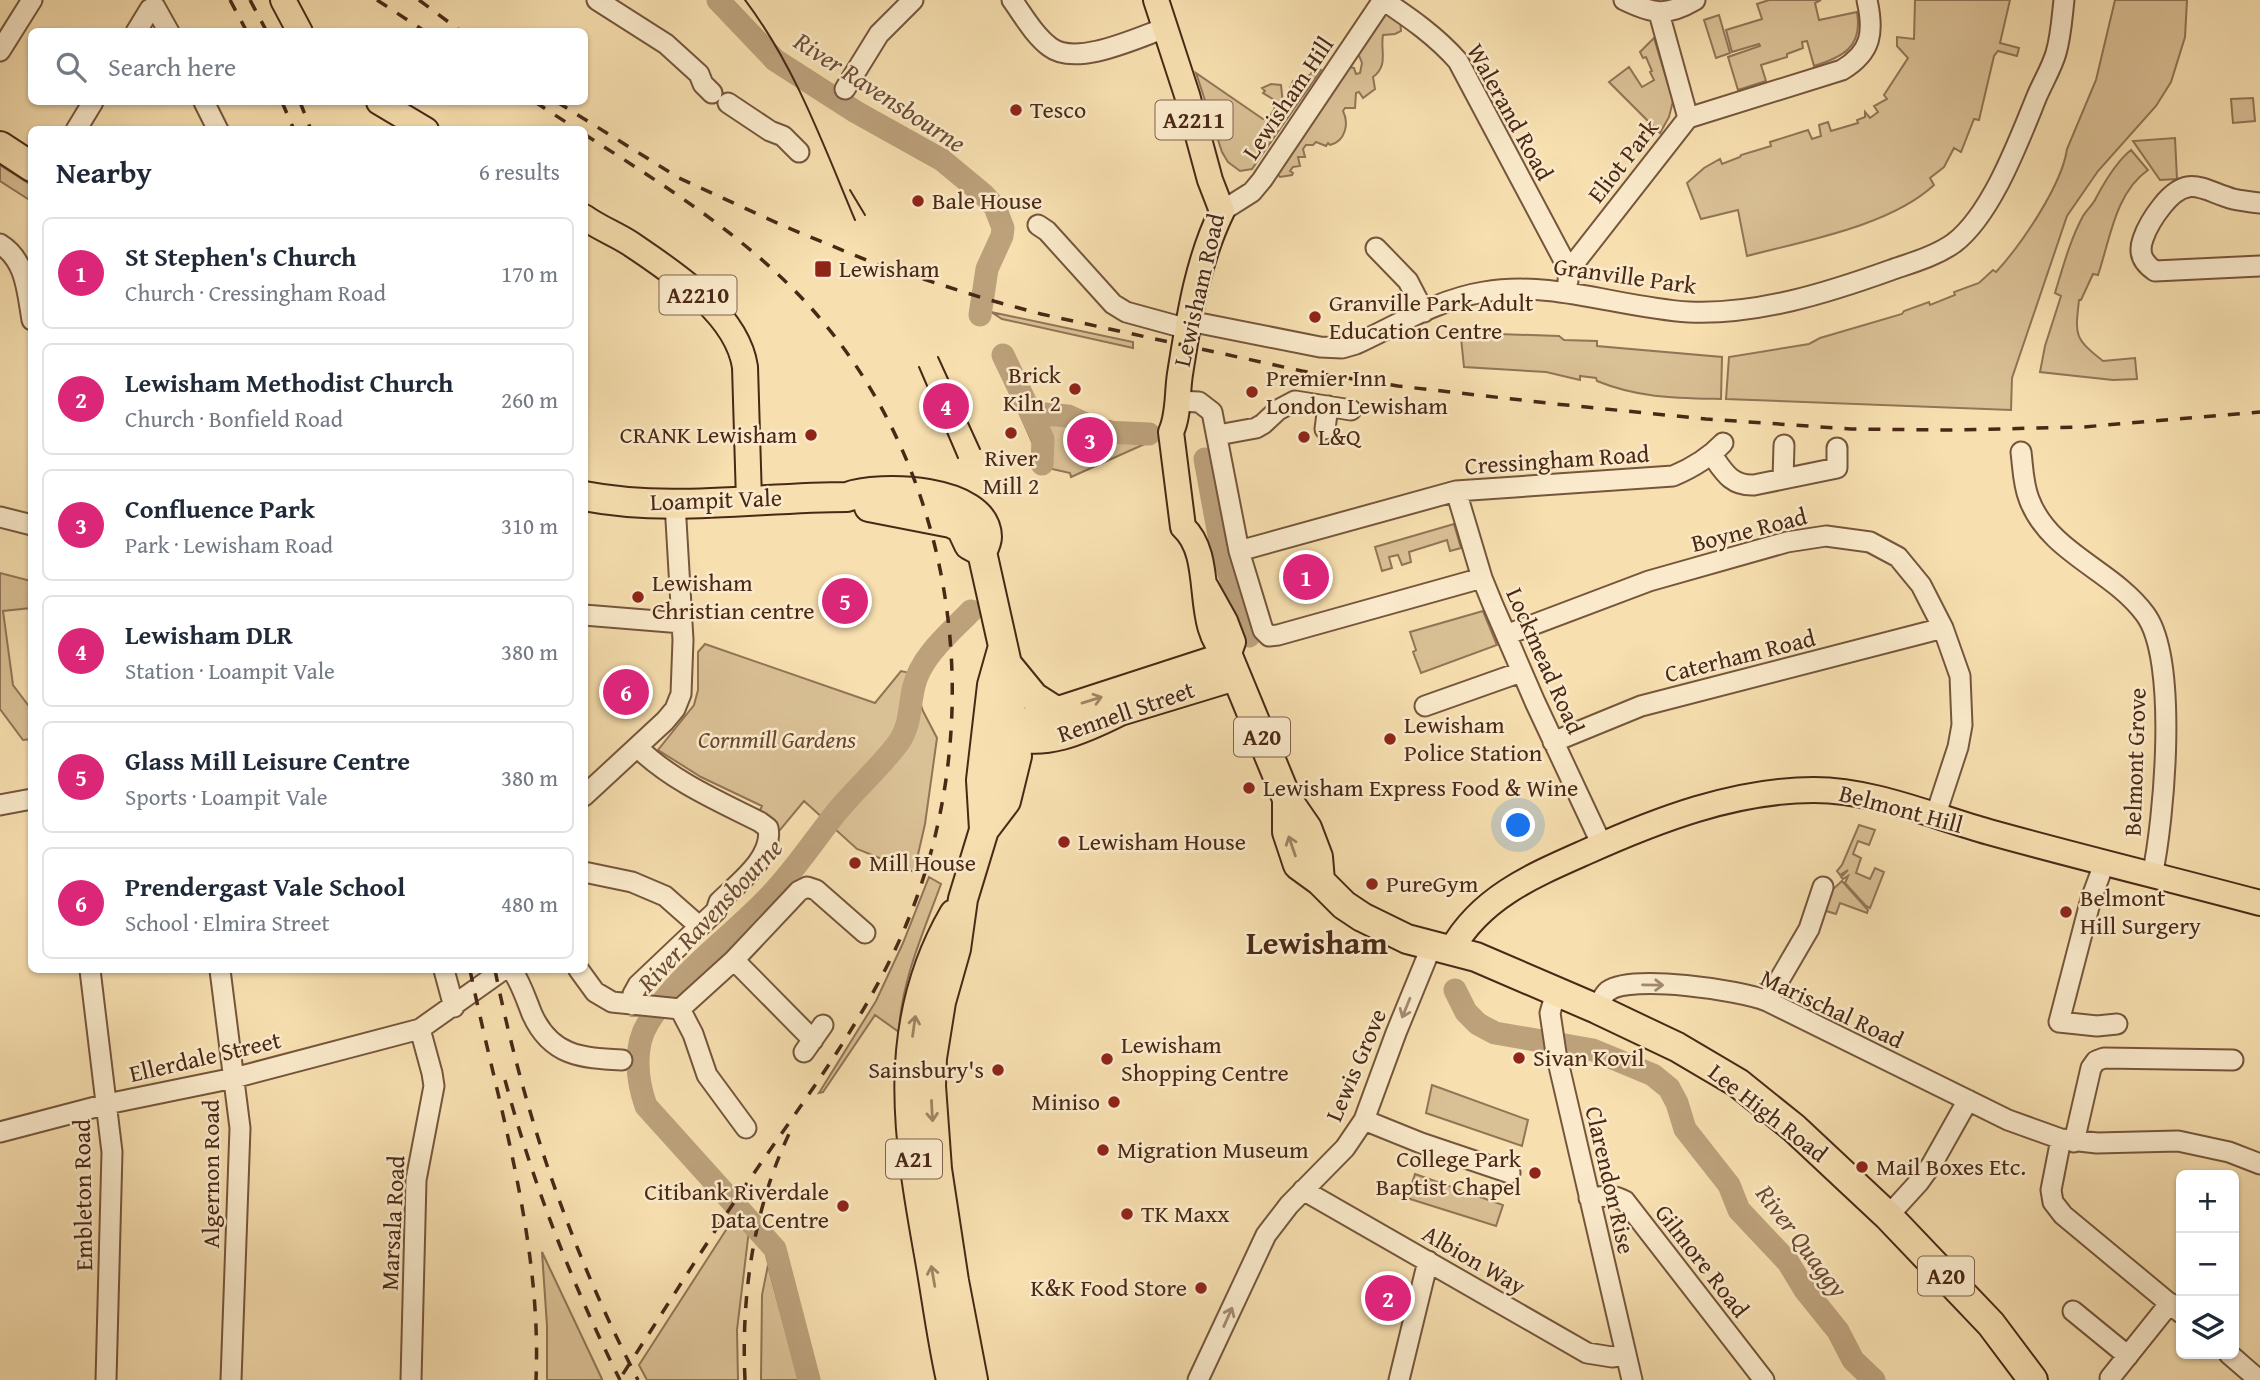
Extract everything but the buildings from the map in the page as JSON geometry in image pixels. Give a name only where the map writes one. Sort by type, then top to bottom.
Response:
[{"type":"highway","points":[[0,146],[28,164]]},
{"type":"highway","name":"Loampit Vale","points":[[588,497],[619,502],[675,503],[847,497],[881,490],[958,502],[974,511],[984,526],[987,537],[982,552]]},
{"type":"highway","name":"Rennell Street","points":[[982,552],[1003,675],[1056,711]]},
{"type":"highway","name":"Rennell Street","points":[[1016,737],[1034,719],[1056,711],[1232,666]]},
{"type":"highway","name":"Rennell Street","points":[[1016,737],[1040,740],[1103,720],[1232,666]]},
{"type":"highway","name":"A20","points":[[1232,666],[1287,799],[1307,828],[1318,857],[1320,881],[1338,900],[1362,917],[1407,939],[1442,947]]},
{"type":"highway","points":[[1003,675],[1000,729],[1016,737]]},
{"type":"highway","name":"A21","points":[[983,818],[981,780],[1003,675]]},
{"type":"highway","name":"A21","points":[[973,1380],[940,1191],[931,1086],[935,1030],[956,949],[963,899],[994,783],[1005,752],[1016,737]]},
{"type":"highway","name":"A21","points":[[951,1380],[915,1172],[909,1115],[909,1082],[917,1006],[937,944],[963,899]]},
{"type":"highway","name":"Lee High Road","points":[[1442,947],[1476,957],[1597,1009],[1677,1047],[1738,1083],[1794,1128],[1888,1216],[1992,1324],[2034,1380]]},
{"type":"main road","points":[[283,0],[298,28]]},
{"type":"main road","name":"Lewisham Road","points":[[1156,0],[1187,95],[1210,180],[1222,211],[1209,239],[1189,325],[1176,411]]},
{"type":"main road","points":[[384,105],[419,126]]},
{"type":"main road","name":"A2210","points":[[588,222],[631,245],[671,272],[710,306],[740,346],[745,367],[749,500]]},
{"type":"main road","points":[[1176,411],[1186,438],[1197,526],[1192,536],[1206,587],[1233,642],[1232,666]]},
{"type":"main road","name":"Belmont Hill","points":[[1442,947],[1474,916],[1507,891],[1533,876],[1602,845],[1698,809],[1777,792],[1812,790],[1855,793],[2104,864],[2260,903]]},
{"type":"street","points":[[0,51],[32,0]]},
{"type":"street","points":[[597,0],[666,44],[699,74],[703,84],[720,98],[770,131],[783,136],[799,152]]},
{"type":"street","points":[[845,89],[879,34],[913,0]]},
{"type":"street","points":[[1012,0],[1051,49],[1066,53],[1082,54],[1101,50],[1165,28]]},
{"type":"street","name":"Lewisham Hill","points":[[1222,211],[1252,192],[1262,180],[1383,0]]},
{"type":"street","name":"Walerand Road","points":[[1383,0],[1444,45],[1458,61],[1569,270]]},
{"type":"street","points":[[1625,0],[1660,13],[1695,0]]},
{"type":"street","points":[[1688,117],[1842,70],[1863,52],[1871,30],[1867,0]]},
{"type":"street","name":"Granville Park","points":[[1038,225],[1047,231],[1113,304],[1126,312],[1320,347],[1342,348],[1356,344],[1423,312],[1483,292],[1525,288],[1566,292],[1659,309],[1707,312],[1745,309],[1788,301],[1854,283],[1937,253],[1954,243],[1979,214],[2008,164],[2056,53],[2064,0]]},
{"type":"street","points":[[138,28],[150,9],[155,7],[167,28]]},
{"type":"street","name":"Eliot Park","points":[[1569,270],[1688,117],[1660,13]]},
{"type":"street","points":[[78,126],[91,105]]},
{"type":"street","points":[[206,105],[216,126]]},
{"type":"street","points":[[2260,202],[2232,198],[2203,187],[2187,186],[2160,208],[2144,235],[2141,250],[2147,265],[2155,271],[2260,267]]},
{"type":"street","points":[[0,244],[16,256],[28,301]]},
{"type":"street","points":[[1376,248],[1408,281],[1423,312]]},
{"type":"street","points":[[1566,292],[1569,270]]},
{"type":"street","points":[[1218,435],[1256,428],[1278,410],[1295,401],[1351,410]]},
{"type":"street","points":[[1176,411],[1199,402],[1210,408],[1218,435],[1239,551],[1264,630],[1269,636],[1482,578]]},
{"type":"street","points":[[1325,429],[1328,406]]},
{"type":"street","points":[[1783,479],[1784,445]]},
{"type":"street","name":"Cressingham Road","points":[[1239,551],[1456,491],[1673,476],[1692,468],[1718,449],[1734,482],[1743,486],[1754,485],[1837,468],[1837,448]]},
{"type":"street","name":"Belmont Grove","points":[[2021,452],[2025,486],[2035,512],[2060,542],[2129,594],[2147,616],[2157,643],[2163,674],[2165,761],[2152,876]]},
{"type":"street","name":"Lockmead Road","points":[[1456,491],[1482,578],[1521,672],[1602,845]]},
{"type":"street","points":[[588,792],[670,715],[681,694],[682,623],[675,503]]},
{"type":"street","points":[[0,517],[28,524]]},
{"type":"street","name":"Boyne Road","points":[[1506,635],[1649,581],[1787,541],[1826,536],[1870,542],[1898,557],[1921,585],[1943,628],[1959,676],[1962,725],[1958,747],[1936,817]]},
{"type":"street","points":[[588,615],[682,623]]},
{"type":"street","name":"Caterham Road","points":[[1553,742],[1641,706],[1943,628]]},
{"type":"street","points":[[1425,706],[1521,672]]},
{"type":"street","points":[[632,1005],[638,985],[716,911],[719,902],[765,852],[770,838],[768,828],[668,774],[637,747]]},
{"type":"street","points":[[0,805],[28,800]]},
{"type":"street","points":[[2104,864],[2091,899],[2059,1022],[2097,1026],[2117,1024]]},
{"type":"street","points":[[588,874],[632,881],[665,896],[699,926]]},
{"type":"street","points":[[670,1009],[734,960],[799,891],[807,887],[816,890],[865,933]]},
{"type":"street","points":[[1767,1001],[1809,929],[1823,887]]},
{"type":"street","name":"Lewis Grove","points":[[1198,1380],[1266,1235],[1303,1189],[1345,1148],[1364,1120],[1400,1024],[1442,947]]},
{"type":"street","points":[[734,960],[814,1039]]},
{"type":"street","name":"Embleton Road","points":[[90,973],[112,1152],[106,1380]]},
{"type":"street","name":"Algernon Road","points":[[220,973],[240,1128],[231,1380]]},
{"type":"street","points":[[445,973],[454,1007]]},
{"type":"street","name":"Ellerdale Street","points":[[0,1132],[107,1104],[234,1078],[420,1030],[499,973]]},
{"type":"street","points":[[513,973],[534,1018],[549,1040],[567,1053],[591,1059],[622,1060]]},
{"type":"street","points":[[581,973],[595,992],[613,1002],[670,1009],[692,1034],[706,1074],[747,1128]]},
{"type":"street","name":"Marischal Road","points":[[1597,1009],[1609,990],[1623,985],[1693,986],[1737,991],[1767,1001],[2008,1119],[2068,1140]]},
{"type":"street","name":"Clarendon Rise","points":[[1556,992],[1550,1006],[1556,1053],[1632,1380]]},
{"type":"street","name":"Marsala Road","points":[[411,1380],[416,1180],[433,1086],[420,1030]]},
{"type":"street","points":[[2109,1378],[2127,1356],[2176,1308],[2063,1215],[2053,1202],[2053,1176],[2068,1140],[2091,1068],[2096,1061],[2104,1058],[2233,1060]]},
{"type":"street","points":[[1888,1216],[1933,1164],[1968,1100]]},
{"type":"street","points":[[1364,1120],[1421,1143],[1510,1173]]},
{"type":"street","points":[[2068,1140],[2178,1141],[2229,1152],[2260,1164]]},
{"type":"street","name":"Albion Way","points":[[1303,1189],[1587,1353],[1612,1357],[1626,1355]]},
{"type":"street","name":"Gilmore Road","points":[[1589,1198],[1617,1196],[1625,1202],[1764,1380]]},
{"type":"street","points":[[1399,1380],[1428,1261]]},
{"type":"street","points":[[2073,1311],[2127,1356]]},
{"type":"street","points":[[2235,1359],[2259,1380]]},
{"type":"green space","points":[[1769,0],[1821,0],[1815,3],[1819,20],[1857,12],[1857,34],[1849,49],[1834,59],[1814,66],[1807,41],[1802,42],[1803,48],[1787,54],[1787,57],[1761,65],[1766,81],[1738,90],[1728,57],[1760,46],[1759,44],[1732,52],[1726,30],[1762,19],[1757,4]]},
{"type":"green space","points":[[1915,0],[2010,0],[2000,43],[2019,48],[2017,56],[1998,51],[1994,56],[1979,120],[1974,119],[1961,152],[1954,148],[1944,167],[1930,178],[1934,185],[1894,211],[1871,222],[1820,238],[1747,256],[1738,210],[1701,219],[1687,183],[1704,168],[1720,159],[1722,164],[1771,146],[1770,142],[1808,130],[1812,139],[1821,136],[1819,125],[1828,122],[1831,131],[1858,123],[1857,120],[1865,117],[1865,112],[1870,118],[1878,112],[1874,106],[1887,99],[1884,95],[1908,58],[1897,46],[1897,37],[1914,39]]},
{"type":"green space","points":[[2115,0],[2187,0],[2185,37],[2171,82],[2156,106],[2098,171],[2067,216],[2012,378],[2011,410],[1726,399],[1729,357],[1809,344],[1820,338],[1902,314],[1929,302],[1930,305],[1979,283],[1993,270],[1996,272],[2028,231],[2049,197],[2064,164],[2067,149],[2096,80]]},
{"type":"green space","points":[[1384,10],[1400,19],[1401,31],[1383,35],[1381,68],[1373,77],[1375,89],[1363,98],[1359,92],[1356,93],[1355,108],[1345,108],[1343,111],[1346,126],[1340,140],[1326,146],[1316,142],[1306,145],[1303,149],[1305,157],[1298,157],[1300,166],[1293,167],[1290,171],[1292,175],[1280,177],[1277,173],[1348,67],[1354,68],[1356,74],[1360,73],[1362,63],[1358,53]]},
{"type":"green space","points":[[1719,15],[1730,53],[1716,58],[1704,20]]},
{"type":"green space","points":[[1654,38],[1673,101],[1669,117],[1660,133],[1609,82],[1629,67],[1642,87],[1654,80],[1646,57],[1643,58],[1640,52]]},
{"type":"green space","points":[[1315,68],[1321,70],[1252,169],[1240,171],[1228,162],[1222,152],[1196,73],[1263,119],[1268,119],[1276,101],[1263,93],[1265,91],[1262,88],[1271,84],[1281,85],[1283,104],[1291,103],[1290,88],[1293,81],[1310,75]]},
{"type":"green space","points":[[2253,98],[2255,121],[2233,123],[2231,99]]},
{"type":"green space","points":[[2175,138],[2177,179],[2160,180],[2133,141]]},
{"type":"green space","points":[[2131,150],[2148,170],[2128,191],[2121,204],[2098,275],[2093,274],[2079,300],[2077,329],[2086,347],[2103,361],[2135,358],[2137,379],[2113,380],[2040,372],[2045,346],[2061,296],[2055,293],[2074,234],[2111,172]]},
{"type":"green space","points":[[0,165],[28,183],[28,199],[0,181]]},
{"type":"green space","points":[[991,312],[1133,342],[1133,348],[1002,319]]},
{"type":"green space","points":[[1498,334],[1559,336],[1564,340],[1597,341],[1597,346],[1722,357],[1721,399],[1642,394],[1612,387],[1597,381],[1596,378],[1580,376],[1580,380],[1546,372],[1464,367],[1461,338]]},
{"type":"green space","points":[[1036,405],[1150,430],[1147,443],[1071,477],[1070,473],[1043,467],[1019,412]]},
{"type":"green space","points":[[1454,524],[1461,548],[1450,551],[1447,540],[1409,552],[1411,562],[1402,565],[1398,555],[1389,557],[1392,568],[1382,571],[1375,547]]},
{"type":"green space","points":[[0,573],[28,580],[28,608],[3,611],[13,685],[28,705],[28,739],[23,740],[0,709]]},
{"type":"green space","points":[[1483,611],[1497,645],[1421,673],[1413,652],[1416,650],[1410,632]]},
{"type":"green space","name":"Cornmill Gardens","points":[[705,644],[875,703],[901,671],[910,673],[923,711],[937,738],[925,824],[914,872],[857,849],[804,801],[780,830],[758,815],[762,806],[701,777],[658,750],[694,705],[698,690],[698,652]]},
{"type":"green space","points":[[1859,825],[1875,830],[1869,845],[1858,841],[1853,854],[1861,858],[1856,873],[1870,879],[1875,868],[1884,872],[1870,908],[1845,883],[1848,876],[1843,879],[1841,877],[1848,870],[1840,875],[1837,871]]},
{"type":"green space","points":[[929,877],[941,884],[909,975],[899,1032],[875,1015],[823,1092],[819,1093],[876,1001]]},
{"type":"green space","points":[[1842,881],[1868,910],[1867,913],[1840,903],[1836,914],[1823,910],[1831,891]]},
{"type":"green space","points":[[1432,1085],[1528,1120],[1522,1146],[1426,1113]]},
{"type":"green space","points":[[1415,1174],[1503,1205],[1496,1226],[1407,1198]]},
{"type":"green space","points":[[735,1216],[749,1230],[737,1330],[738,1380],[647,1380],[639,1365]]},
{"type":"green space","points":[[542,1252],[602,1380],[547,1380],[547,1326]]},
{"type":"green space","points":[[768,1265],[799,1380],[761,1380],[762,1295]]},
{"type":"waterway","name":"River Ravensbourne","points":[[718,0],[775,60],[856,112],[942,160],[995,207],[1003,228],[1002,236],[987,269],[980,315]]},
{"type":"waterway","name":"River Ravensbourne","points":[[1003,355],[1043,439],[1042,464]]},
{"type":"waterway","name":"River Quaggy","points":[[1032,413],[1068,416],[1103,432],[1149,434]]},
{"type":"waterway","name":"River Quaggy","points":[[1205,459],[1222,552],[1249,636]]},
{"type":"waterway","name":"River Ravensbourne","points":[[809,1380],[775,1249],[646,1106],[640,1086],[640,1043],[648,1023],[674,988],[778,887],[835,814],[899,742],[906,729],[914,686],[923,665],[937,646],[971,611]]},
{"type":"waterway","name":"River Quaggy","points":[[1455,990],[1466,1012],[1478,1024],[1495,1033],[1593,1050],[1653,1075],[1669,1088],[1685,1129],[1729,1185],[1739,1210],[1788,1262],[1805,1290],[1838,1331],[1853,1360],[1874,1380]]},
{"type":"tram line","points":[[745,0],[763,25],[793,79],[855,220]]},
{"type":"tram line","points":[[850,190],[865,215]]},
{"type":"tram line","points":[[938,357],[980,449]]},
{"type":"tram line","points":[[919,367],[958,458]]},
{"type":"railway","points":[[230,0],[245,28]]},
{"type":"railway","points":[[250,0],[265,28]]},
{"type":"railway","points":[[377,0],[420,28]]},
{"type":"railway","points":[[419,0],[457,28]]},
{"type":"railway","points":[[283,105],[292,126]]},
{"type":"railway","points":[[301,105],[309,126]]},
{"type":"railway","points":[[540,105],[572,126]]},
{"type":"railway","points":[[562,105],[679,178],[876,264],[1041,314],[1302,371],[1398,386],[1556,404],[1706,419],[1851,429],[2083,427],[2260,412]]},
{"type":"railway","points":[[588,137],[696,208],[749,249],[798,294],[854,363],[898,440],[929,523],[947,609],[952,697],[945,785],[925,872],[893,954],[841,1046],[725,1215],[619,1380]]},
{"type":"railway","points":[[471,973],[525,1225],[536,1328],[536,1380]]},
{"type":"railway","points":[[496,973],[520,1076],[552,1179],[591,1281],[638,1380]]},
{"type":"railway","points":[[505,1080],[555,1233],[620,1380]]},
{"type":"railway","points":[[745,1380],[745,1317],[752,1254],[766,1193],[789,1134]]},
{"type":"place","name":"Tesco","points":[[1016,110]]},
{"type":"place","name":"Bale House","points":[[918,201]]},
{"type":"place","name":"Lewisham","points":[[823,269]]},
{"type":"place","name":"Granville Park Adult Education Centre","points":[[1315,317]]},
{"type":"place","name":"Brick Kiln 2","points":[[1075,389]]},
{"type":"place","name":"Premier Inn London Lewisham","points":[[1252,392]]},
{"type":"place","name":"Lewisham DLR","points":[[946,406]]},
{"type":"place","name":"River Mill 2","points":[[1011,433]]},
{"type":"place","name":"CRANK Lewisham","points":[[811,435]]},
{"type":"place","name":"L&Q","points":[[1304,437]]},
{"type":"place","name":"Confluence Park","points":[[1090,440]]},
{"type":"place","name":"St Stephen's Church","points":[[1306,577]]},
{"type":"place","name":"Lewisham Christian centre","points":[[638,597]]},
{"type":"place","name":"Glass Mill Leisure Centre","points":[[845,601]]},
{"type":"place","name":"Prendergast Vale School","points":[[626,692]]},
{"type":"place","name":"Lewisham Police Station","points":[[1390,739]]},
{"type":"place","name":"Lewisham Express Food & Wine","points":[[1249,788]]},
{"type":"place","name":"Lewisham House","points":[[1064,842]]},
{"type":"place","name":"Mill House","points":[[855,863]]},
{"type":"place","name":"PureGym","points":[[1372,884]]},
{"type":"place","name":"Belmont Hill Surgery","points":[[2066,912]]},
{"type":"place","name":"Sivan Kovil","points":[[1519,1058]]},
{"type":"place","name":"Lewisham Shopping Centre","points":[[1107,1059]]},
{"type":"place","name":"Sainsbury's","points":[[998,1070]]},
{"type":"place","name":"Miniso","points":[[1114,1102]]},
{"type":"place","name":"Migration Museum","points":[[1103,1150]]},
{"type":"place","name":"Mail Boxes Etc.","points":[[1862,1167]]},
{"type":"place","name":"College Park Baptist Chapel","points":[[1535,1173]]},
{"type":"place","name":"Citibank Riverdale Data Centre","points":[[843,1206]]},
{"type":"place","name":"TK Maxx","points":[[1127,1214]]},
{"type":"place","name":"K&K Food Store","points":[[1201,1288]]},
{"type":"place","name":"Lewisham Methodist Church","points":[[1388,1298]]},
{"type":"district","name":"Lewisham","points":[[1317,943]]}]
